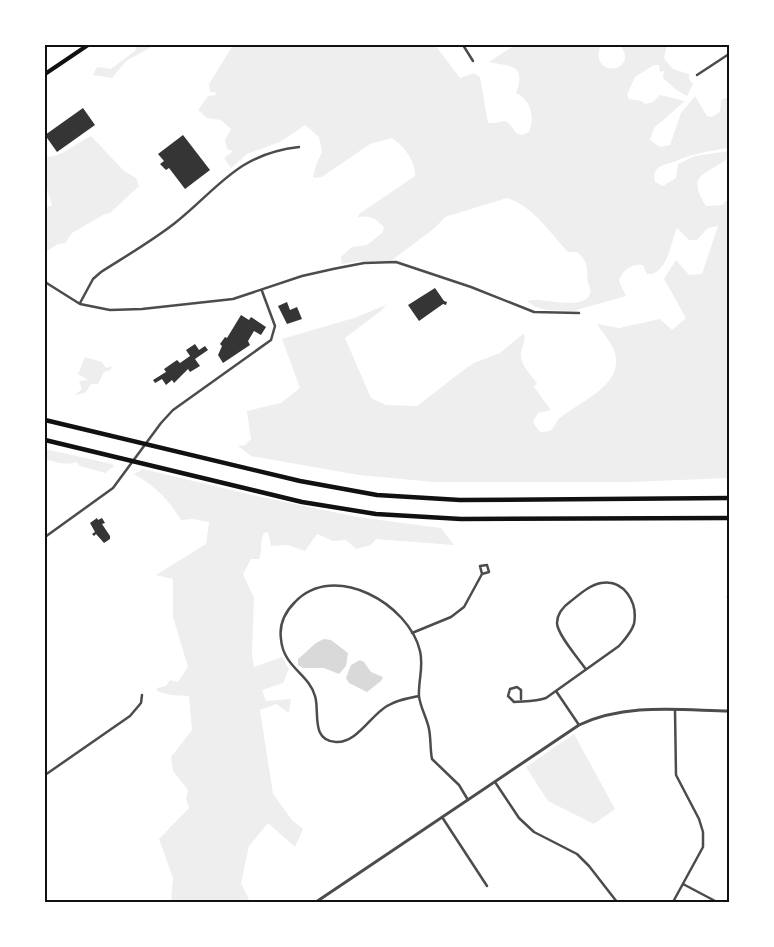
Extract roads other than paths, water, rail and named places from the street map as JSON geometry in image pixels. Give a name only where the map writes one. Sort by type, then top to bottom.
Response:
[{"type":"highway","points":[[45,420],[295,480],[369,494],[450,500],[729,498]]},
{"type":"highway","points":[[45,440],[307,503],[382,515],[461,520],[729,518]]},
{"type":"main road","points":[[45,74],[88,45]]},
{"type":"street","points":[[463,45],[474,61]]},
{"type":"street","points":[[697,75],[729,54]]},
{"type":"street","points":[[80,304],[93,279],[101,272],[174,224],[242,166],[260,155],[299,147]]},
{"type":"street","points":[[45,282],[80,304],[110,310],[233,299],[302,276],[364,263],[396,262],[471,287],[534,312],[580,313]]},
{"type":"street","points":[[45,537],[103,497],[127,471],[153,434],[177,407],[273,338],[275,326],[262,290]]},
{"type":"street","points":[[412,633],[452,618],[464,606],[482,574],[480,566],[488,565],[489,572],[482,574]]},
{"type":"street","points":[[521,699],[521,690],[517,687],[510,689],[508,694],[511,700],[517,702],[521,699],[538,701],[556,691],[585,668],[619,646],[629,635],[634,622],[633,604],[629,593],[622,587],[611,583],[600,584],[584,590],[564,606],[559,613],[557,622],[559,630],[585,668]]},
{"type":"street","points":[[420,696],[388,705],[347,741],[334,742],[325,738],[318,730],[315,695],[310,685],[289,662],[283,651],[280,638],[282,623],[289,608],[300,596],[317,588],[335,584],[358,588],[381,601],[400,618],[412,633],[421,658],[420,696],[430,732],[432,759],[459,785],[468,800]]},
{"type":"street","points":[[556,691],[579,725]]},
{"type":"street","points":[[45,775],[130,716],[141,703],[142,695]]},
{"type":"street","points":[[673,902],[703,847],[703,832],[699,819],[676,775],[675,710]]},
{"type":"street","points":[[316,902],[579,725],[622,711],[729,711]]},
{"type":"street","points":[[495,782],[518,818],[534,832],[577,854],[589,866],[617,902]]},
{"type":"street","points":[[442,817],[486,886]]},
{"type":"street","points":[[683,884],[717,902]]}]
